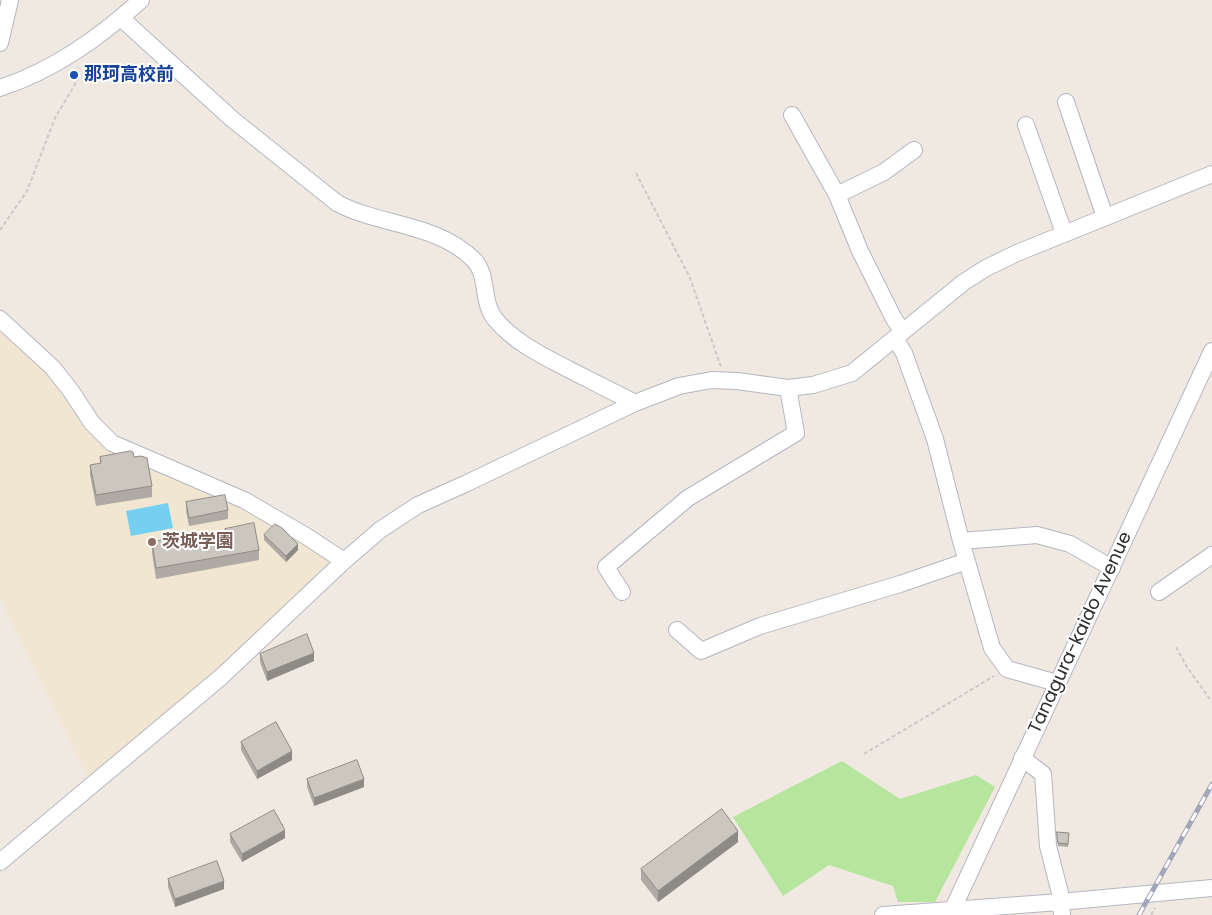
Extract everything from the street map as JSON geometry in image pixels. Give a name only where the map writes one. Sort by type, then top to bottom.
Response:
[{"type":"street","points":[[0,43],[10,0]]},
{"type":"street","points":[[1,85],[33,75],[79,49],[121,18],[141,0]]},
{"type":"street","points":[[121,18],[232,119],[337,203],[352,211],[423,230],[456,245],[474,259],[480,268],[489,307],[494,318],[527,348],[635,403]]},
{"type":"street","points":[[1066,102],[1105,218]]},
{"type":"street","points":[[792,115],[837,195],[860,252],[894,319],[935,439],[961,541],[992,648],[1007,669],[1057,683]]},
{"type":"street","points":[[1026,125],[1064,233]]},
{"type":"street","points":[[837,195],[884,172],[914,150]]},
{"type":"street","points":[[0,862],[221,677],[344,561],[380,530],[418,505],[635,403],[679,386],[712,380],[788,388],[813,385],[852,373],[964,282],[986,268],[1064,233],[1212,174]]},
{"type":"street","points":[[0,319],[53,368],[92,423],[112,443],[244,500],[306,536],[344,561]]},
{"type":"street","name":"Tanagura-kaido Avenue","points":[[951,913],[1212,351]]},
{"type":"street","points":[[622,592],[606,568],[688,498],[796,433],[788,388]]},
{"type":"street","points":[[961,541],[1037,535],[1070,544],[1112,568]]},
{"type":"street","points":[[1158,592],[1212,555]]},
{"type":"street","points":[[677,630],[700,651],[760,626],[900,584],[967,561]]},
{"type":"street","points":[[1022,758],[1043,774],[1048,846],[1060,893],[1061,908]]},
{"type":"street","points":[[883,915],[1061,908],[1212,888]]},
{"type":"path","points":[[0,230],[26,190],[55,118],[78,81],[79,49]]},
{"type":"path","points":[[636,173],[690,278],[726,381]]},
{"type":"path","points":[[1176,647],[1212,702]]},
{"type":"path","points":[[864,754],[1007,669]]},
{"type":"shaded area","name":"茨城学園","points":[[0,324],[40,362],[89,429],[165,470],[272,523],[335,561],[232,657],[89,780],[0,598]]},
{"type":"green space","points":[[842,761],[900,799],[976,775],[995,787],[935,902],[898,902],[893,886],[829,865],[783,896],[733,817]]},
{"type":"water","points":[[168,503],[173,528],[131,536],[126,511]]},
{"type":"building","points":[[131,451],[134,457],[141,456],[147,458],[152,486],[96,495],[90,465],[101,463],[100,457]]},
{"type":"building","points":[[225,495],[228,510],[189,518],[186,502]]},
{"type":"building","points":[[254,523],[259,550],[156,568],[152,542],[182,536],[184,545],[226,537],[225,529]]},
{"type":"building","points":[[275,524],[282,528],[298,544],[286,556],[264,535]]},
{"type":"building","points":[[307,634],[314,653],[267,672],[260,654]]},
{"type":"building","points":[[276,722],[292,751],[257,771],[241,742]]},
{"type":"building","points":[[357,760],[364,779],[314,798],[307,779]]},
{"type":"building","points":[[722,809],[738,831],[658,891],[641,869]]},
{"type":"building","points":[[274,810],[285,830],[242,854],[230,834]]},
{"type":"building","points":[[1057,832],[1069,833],[1068,844],[1058,843]]},
{"type":"building","points":[[217,861],[224,881],[175,899],[168,879]]},
{"type":"railway","points":[[1139,915],[1212,784]]},
{"type":"place","name":"那珂高校前","points":[[74,75]]},
{"type":"place","name":"茨城学園","points":[[152,542]]}]
